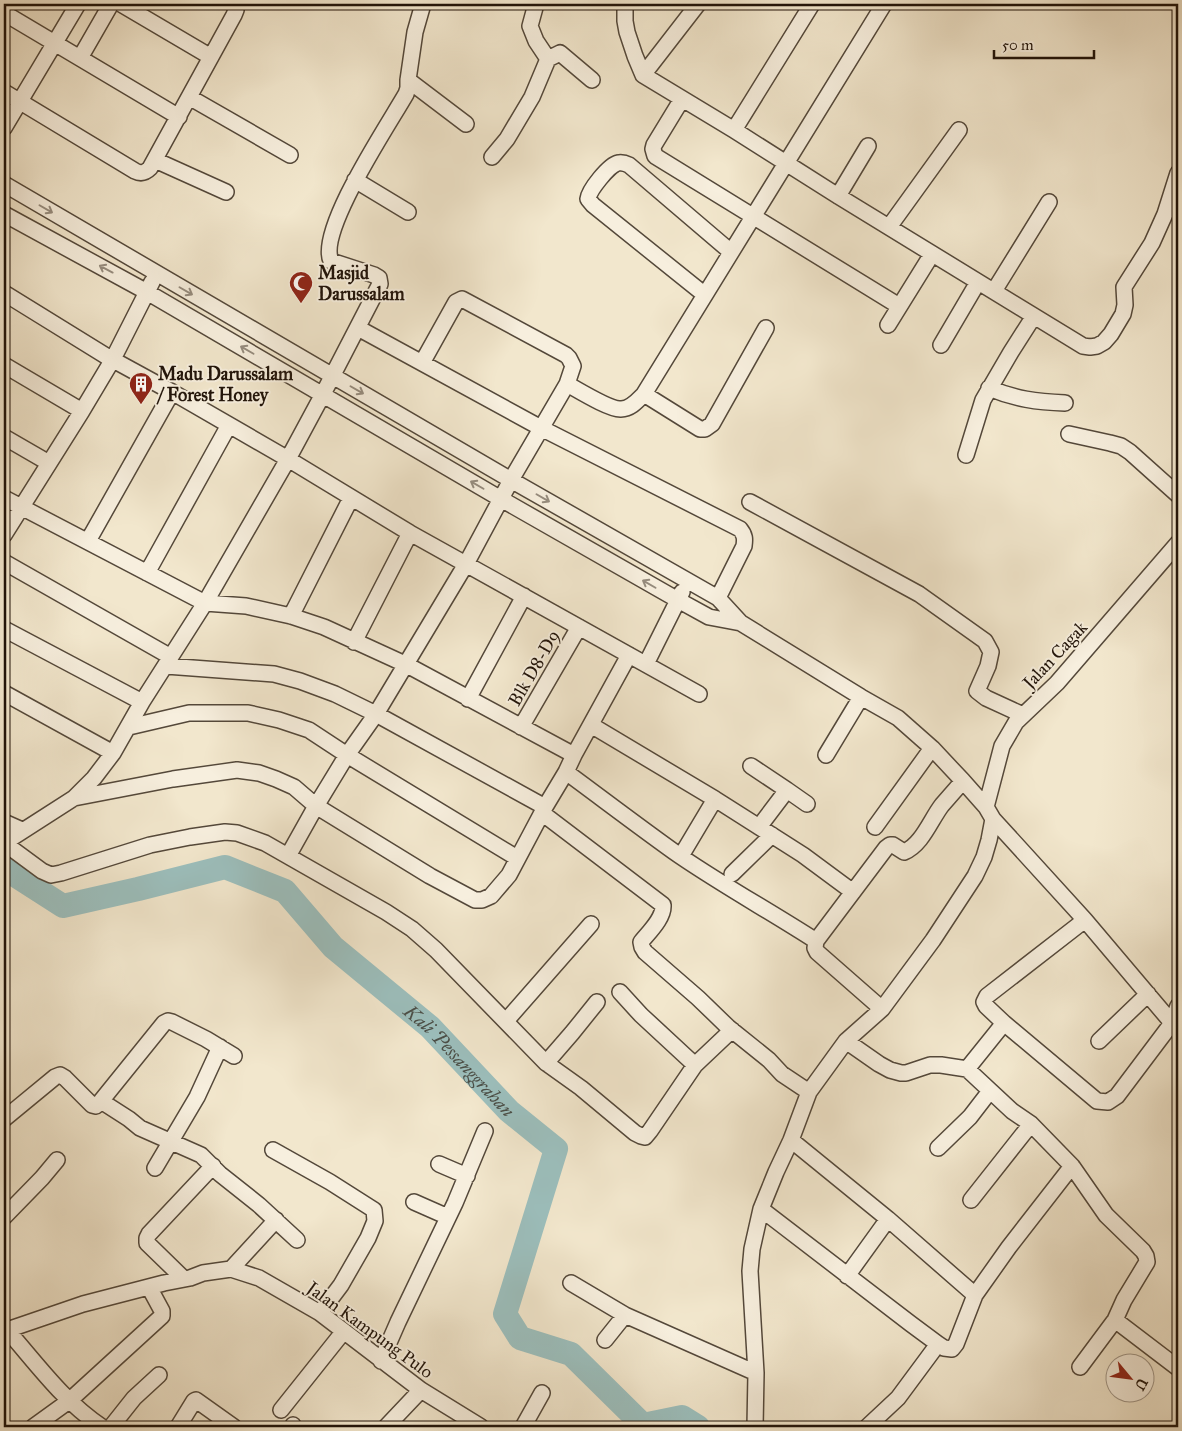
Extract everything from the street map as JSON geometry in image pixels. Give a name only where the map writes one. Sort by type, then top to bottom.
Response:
[{"type":"street","points":[[4,128],[78,4]]},
{"type":"street","points":[[80,58],[111,4]]},
{"type":"street","points":[[121,4],[211,57]]},
{"type":"street","points":[[4,92],[134,171],[147,172],[234,15],[236,10],[235,4]]},
{"type":"street","points":[[423,4],[415,32],[406,94],[365,160],[355,180],[335,224],[329,249],[332,263],[374,275],[379,278],[380,284],[288,459],[205,603],[142,702],[113,753],[94,778],[74,798],[4,843],[42,871],[51,875],[150,845],[190,836],[225,832],[238,833],[265,843],[386,912],[412,929],[436,950],[546,1063],[581,1088],[641,1136],[645,1137],[695,1065],[732,1030]]},
{"type":"street","points":[[536,4],[530,26],[536,41],[548,59]]},
{"type":"street","points":[[625,4],[627,32],[643,75],[1083,346],[1097,346],[1104,342],[1123,314],[1125,306],[1124,287],[1152,243],[1178,173]]},
{"type":"street","points":[[643,75],[698,4]]},
{"type":"street","points":[[734,130],[812,4]]},
{"type":"street","points":[[567,384],[606,405],[620,410],[631,406],[644,394],[884,4]]},
{"type":"street","points":[[4,13],[178,116]]},
{"type":"street","points":[[492,157],[508,139],[532,97],[548,59],[560,53],[592,80]]},
{"type":"street","points":[[408,80],[466,124]]},
{"type":"street","points":[[190,97],[290,155]]},
{"type":"street","points":[[682,99],[654,145],[655,156],[899,306]]},
{"type":"street","points":[[889,227],[959,130]]},
{"type":"street","points":[[838,196],[868,146]]},
{"type":"street","points":[[155,160],[226,192]]},
{"type":"street","points":[[705,295],[593,205],[588,199],[590,190],[613,165],[620,162],[629,165],[731,252]]},
{"type":"street","points":[[355,180],[408,212]]},
{"type":"street","points":[[4,184],[511,480],[718,598],[741,623],[898,718],[932,748],[963,781],[1085,920],[1175,1027]]},
{"type":"street","points":[[994,291],[1049,202]]},
{"type":"street","points":[[4,214],[148,292],[501,499],[678,600],[709,617],[741,623]]},
{"type":"street","points":[[888,325],[932,254]]},
{"type":"street","points":[[4,535],[113,359],[157,274]]},
{"type":"street","points":[[941,345],[978,282]]},
{"type":"street","points":[[4,292],[113,359],[288,459],[410,533],[699,694]]},
{"type":"street","points":[[288,856],[347,755],[376,714],[466,564],[511,480],[567,384],[573,366],[569,358],[462,299],[456,302],[422,363]]},
{"type":"street","points":[[966,455],[978,414],[989,388],[1034,316]]},
{"type":"street","points":[[358,328],[541,428],[740,529],[744,533],[744,546],[718,598]]},
{"type":"street","points":[[644,394],[700,428],[705,429],[712,424],[766,328]]},
{"type":"street","points":[[4,365],[82,411]]},
{"type":"street","points":[[989,388],[1002,394],[1028,400],[1065,403]]},
{"type":"street","points":[[88,541],[172,392]]},
{"type":"street","points":[[147,573],[229,425]]},
{"type":"street","points":[[1070,434],[1121,446],[1178,495]]},
{"type":"street","points":[[4,437],[50,463]]},
{"type":"street","points":[[4,498],[205,603],[246,606],[291,616],[324,627],[406,665],[574,755]]},
{"type":"street","points":[[291,616],[352,498]]},
{"type":"street","points":[[750,502],[919,594],[985,641],[991,652],[988,666],[977,691],[986,698],[1022,716]]},
{"type":"street","points":[[354,642],[410,533]]},
{"type":"street","name":"Jalan Cagak","points":[[755,1427],[756,1373],[750,1271],[752,1249],[760,1209],[791,1140],[809,1092],[846,1041],[882,1009],[933,940],[975,876],[984,857],[989,840],[989,812],[1002,746],[1016,722],[1057,683],[1178,545]]},
{"type":"street","points":[[4,562],[168,661],[274,674],[335,694],[376,714],[544,810],[662,905],[661,916],[641,942],[645,952],[732,1030],[769,1060],[782,1074],[809,1092]]},
{"type":"street","points":[[646,664],[688,582]]},
{"type":"street","points":[[468,699],[524,596]]},
{"type":"street","name":"Blk D8-D9","points":[[521,727],[579,627]]},
{"type":"street","points":[[4,629],[142,702]]},
{"type":"street","points":[[74,798],[173,779],[237,770],[259,773],[294,787],[316,806],[430,876],[475,900],[482,900],[491,896],[509,875],[629,655]]},
{"type":"street","points":[[4,693],[113,753]]},
{"type":"street","points":[[826,755],[861,697]]},
{"type":"street","points":[[129,727],[189,713],[248,713],[279,720],[309,730],[517,858]]},
{"type":"street","points":[[592,725],[772,835],[853,892]]},
{"type":"street","points":[[875,827],[932,748]]},
{"type":"street","points":[[751,766],[807,804]]},
{"type":"street","points":[[566,772],[681,856],[816,941]]},
{"type":"street","points":[[882,1009],[817,952],[815,948],[816,941],[869,869],[890,844],[904,852],[908,851],[922,836],[941,806],[963,781]]},
{"type":"street","points":[[759,827],[787,790]]},
{"type":"street","points":[[681,856],[715,799]]},
{"type":"street","points":[[4,822],[22,830]]},
{"type":"street","points":[[732,874],[772,835]]},
{"type":"street","points":[[1085,920],[987,996],[984,1002],[986,1006],[1097,1101],[1108,1102],[1117,1096],[1175,1027],[1178,1006]]},
{"type":"street","points":[[506,1021],[590,924]]},
{"type":"street","points":[[620,992],[641,1015],[695,1065]]},
{"type":"street","points":[[1099,1041],[1148,994]]},
{"type":"street","points":[[546,1063],[597,1002]]},
{"type":"street","points":[[4,1119],[54,1077],[60,1075],[92,1105],[96,1106],[164,1023],[168,1021],[181,1026],[234,1056]]},
{"type":"street","points":[[966,1069],[1004,1023]]},
{"type":"street","points":[[846,1041],[879,1064],[901,1073],[941,1065],[966,1069],[1012,1111],[1031,1124],[1072,1166],[1106,1215],[1143,1251],[1147,1262],[1124,1300],[1115,1320],[1080,1367]]},
{"type":"street","points":[[155,1168],[197,1097],[220,1047]]},
{"type":"street","points":[[938,1148],[970,1117],[990,1091]]},
{"type":"street","points":[[101,1101],[140,1128],[171,1140],[201,1155],[297,1240]]},
{"type":"street","points":[[971,1200],[1031,1124]]},
{"type":"street","points":[[381,1361],[467,1176],[485,1131]]},
{"type":"street","points":[[791,1140],[888,1219],[975,1295]]},
{"type":"street","points":[[273,1150],[330,1182],[374,1210],[375,1220],[368,1238],[341,1285],[320,1313]]},
{"type":"street","points":[[4,1217],[57,1160]]},
{"type":"street","points":[[439,1164],[467,1176]]},
{"type":"street","points":[[184,1279],[147,1242],[147,1238],[213,1166]]},
{"type":"street","points":[[760,1209],[938,1344],[952,1349],[975,1295],[1009,1247],[1072,1166]]},
{"type":"street","points":[[414,1202],[448,1217]]},
{"type":"street","points":[[847,1276],[888,1219]]},
{"type":"street","points":[[231,1269],[276,1220]]},
{"type":"street","name":"Jalan Kampung Pulo","points":[[5,1329],[83,1304],[203,1273],[231,1269],[259,1278],[320,1313],[421,1390],[481,1427]]},
{"type":"street","points":[[570,1283],[625,1315],[756,1373]]},
{"type":"street","points":[[33,1427],[69,1401],[162,1316],[162,1311],[149,1287]]},
{"type":"street","points":[[605,1340],[625,1315]]},
{"type":"street","points":[[1115,1320],[1178,1368]]},
{"type":"street","points":[[5,1329],[69,1401],[89,1419],[102,1427]]},
{"type":"street","points":[[281,1410],[344,1331]]},
{"type":"street","points":[[867,1427],[898,1398],[938,1344]]},
{"type":"street","points":[[111,1427],[134,1398],[159,1376]]},
{"type":"street","points":[[386,1427],[421,1390]]},
{"type":"street","points":[[522,1427],[542,1393]]},
{"type":"street","points":[[178,1427],[196,1400],[234,1427]]},
{"type":"waterway","name":"Kali Pessanggrahan","points":[[4,869],[63,906],[225,867],[285,891],[333,947],[430,1027],[509,1111],[556,1149],[505,1314],[520,1338],[571,1354],[643,1425],[682,1417],[698,1427]]},
{"type":"place","name":"Masjid Darussalam","points":[[301,304]]},
{"type":"place","name":"Madu Darussalam / Forest Honey","points":[[141,405]]}]
